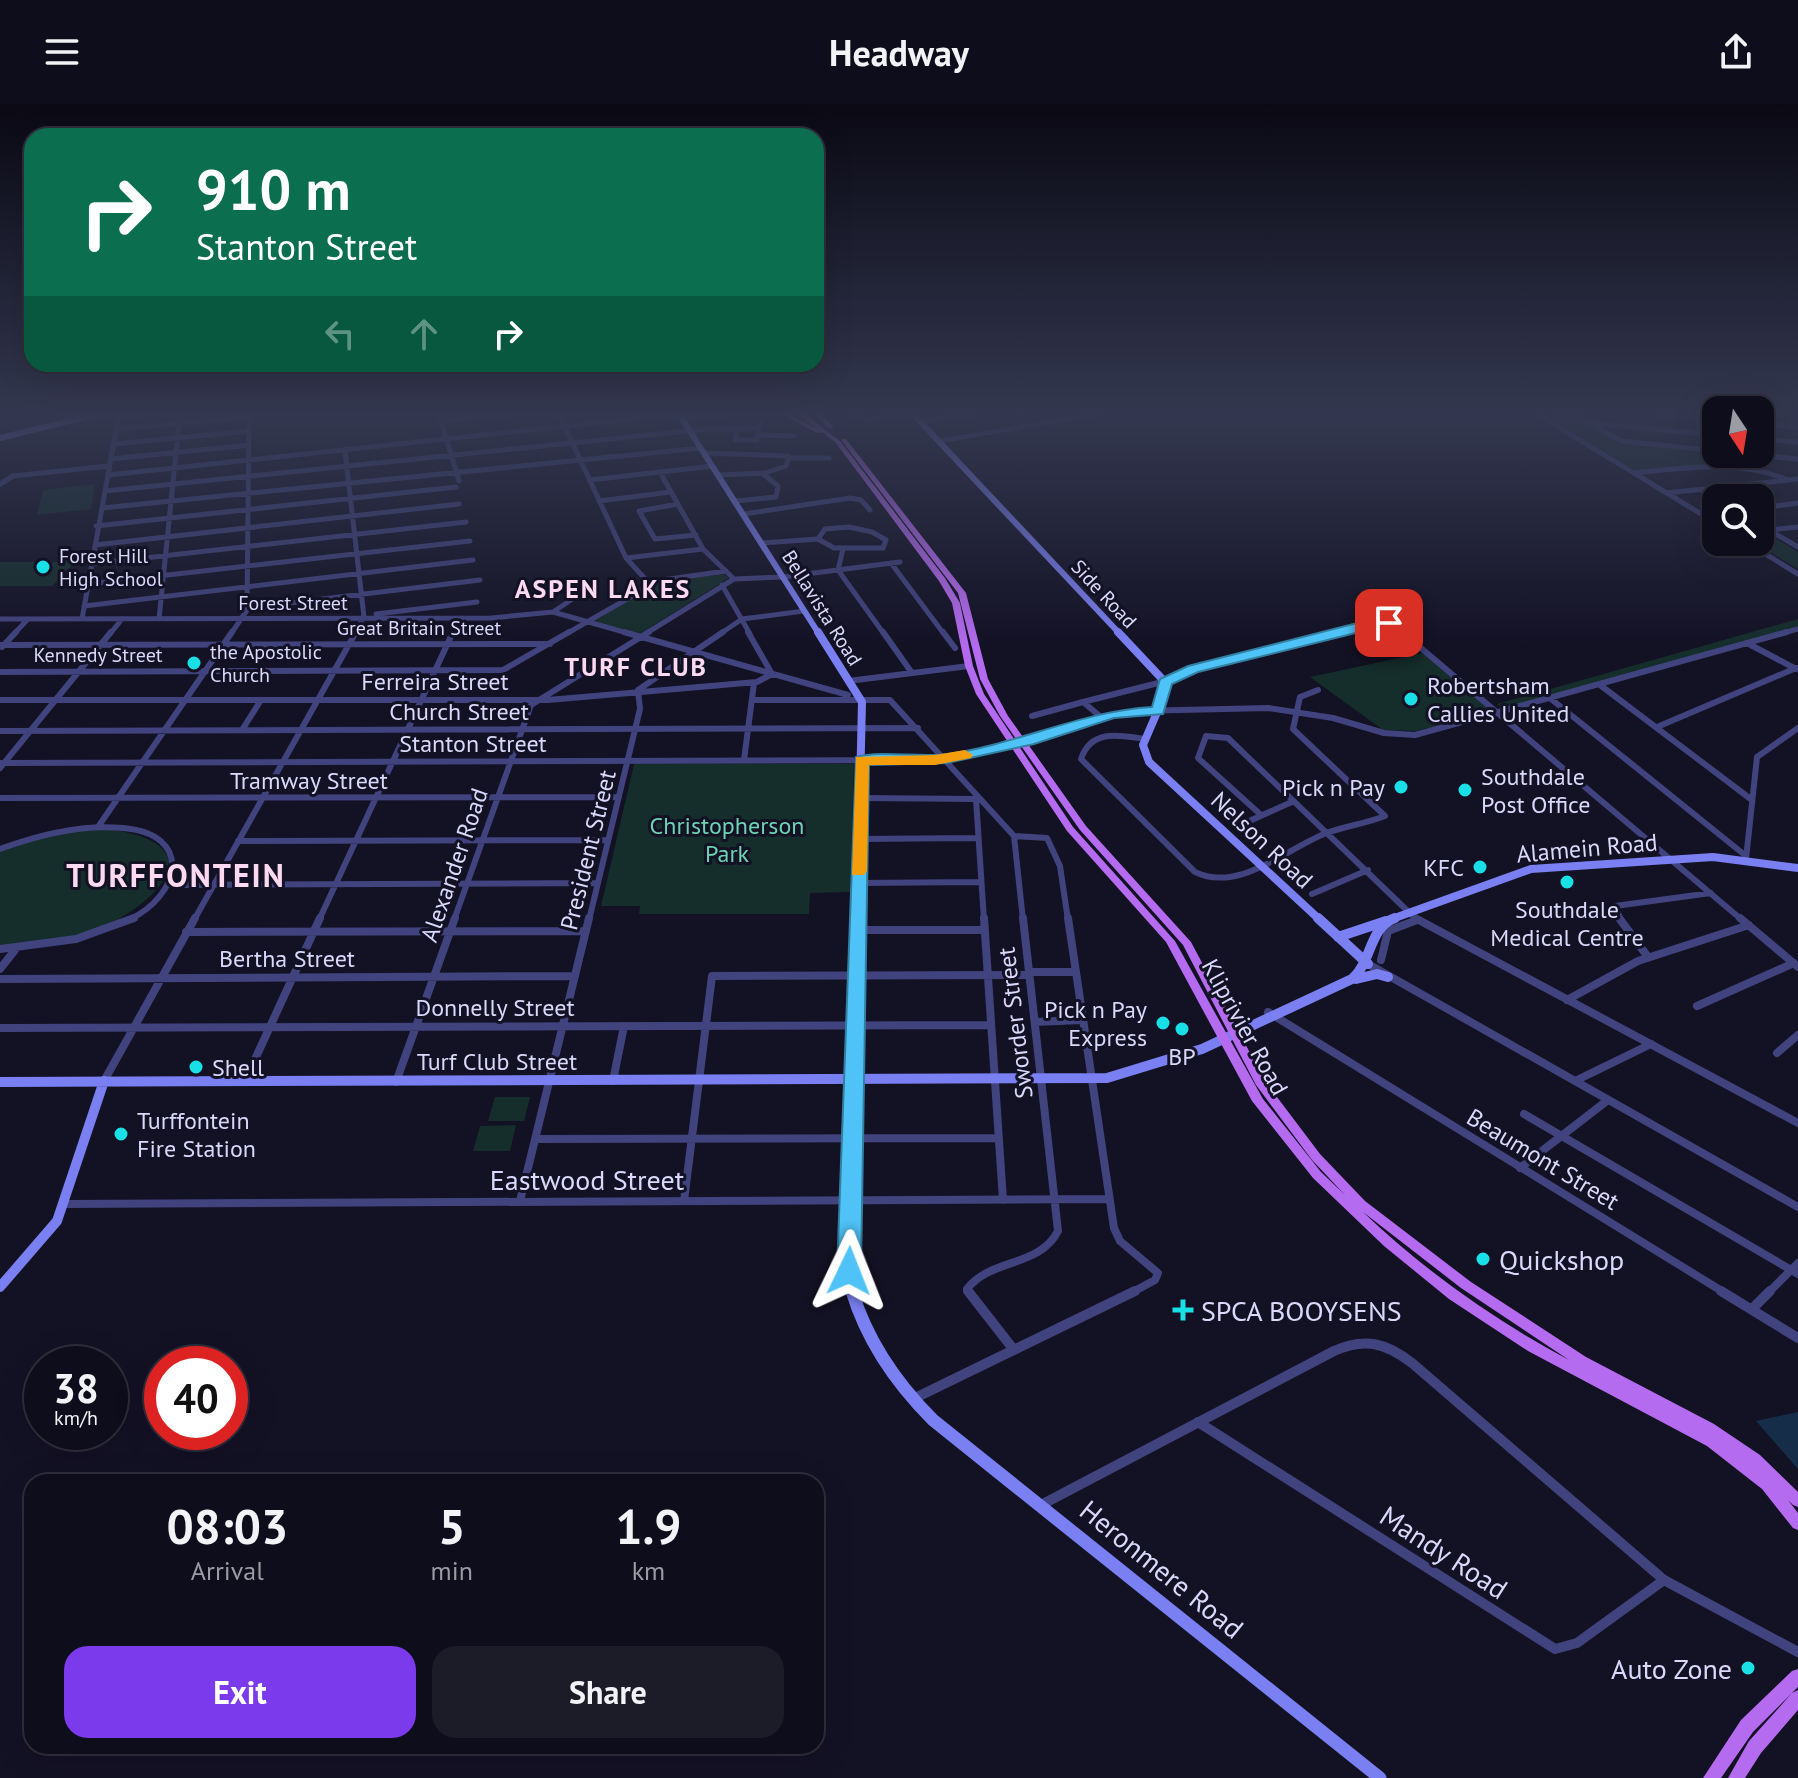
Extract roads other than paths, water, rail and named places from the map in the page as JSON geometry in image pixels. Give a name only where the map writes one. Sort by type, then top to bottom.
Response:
[{"type":"main road","name":"Kliprivier Road","points":[[875,492],[953,597],[969,666],[980,694],[1088,834],[1187,944],[1226,1035],[1279,1130],[1337,1194],[1399,1253],[1454,1296],[1515,1337],[1712,1442],[1767,1485],[1798,1524]]},
{"type":"main road","name":"Kliprivier Road","points":[[885,492],[962,593],[984,679],[1018,743]]},
{"type":"main road","name":"Kliprivier Road","points":[[1226,1035],[1285,1119],[1361,1204],[1466,1285],[1581,1361],[1736,1445],[1798,1501]]},
{"type":"main road","points":[[1715,1776],[1755,1717],[1798,1676]]},
{"type":"main road","points":[[1736,1778],[1755,1747],[1798,1698]]},
{"type":"street","points":[[82,619],[96,526],[105,492]]},
{"type":"street","points":[[159,619],[172,492]]},
{"type":"street","points":[[102,508],[257,492]]},
{"type":"street","points":[[0,1287],[49,1234],[65,1204],[104,1081],[364,617],[350,492]]},
{"type":"street","points":[[96,526],[411,492]]},
{"type":"street","points":[[595,492],[626,558],[648,582],[726,571]]},
{"type":"street","points":[[599,501],[670,492]]},
{"type":"street","points":[[671,492],[703,549],[734,579],[783,577],[900,562]]},
{"type":"street","name":"Bellavista Road","points":[[729,492],[858,698]]},
{"type":"street","points":[[735,501],[769,499],[777,496],[777,492]]},
{"type":"street","name":"Side Road","points":[[987,492],[1165,682]]},
{"type":"street","points":[[1666,493],[1676,492]]},
{"type":"street","points":[[98,827],[244,619],[248,608],[249,493]]},
{"type":"street","points":[[1666,493],[1702,515]]},
{"type":"street","points":[[744,514],[850,498],[861,500],[870,510]]},
{"type":"street","points":[[769,499],[774,510]]},
{"type":"street","points":[[1774,506],[1798,503]]},
{"type":"street","points":[[95,545],[459,504]]},
{"type":"street","points":[[678,504],[639,511],[655,539],[696,535]]},
{"type":"street","points":[[91,564],[466,522]]},
{"type":"street","points":[[762,543],[818,539],[829,547],[880,549],[886,540],[871,528],[838,527],[825,529],[818,539]]},
{"type":"street","points":[[1774,529],[1798,527]]},
{"type":"street","points":[[1774,533],[1798,547]]},
{"type":"street","points":[[88,584],[470,541]]},
{"type":"street","points":[[626,558],[703,549]]},
{"type":"street","points":[[843,549],[838,570],[912,673]]},
{"type":"street","points":[[1769,556],[1798,574]]},
{"type":"street","points":[[84,606],[473,560]]},
{"type":"street","points":[[891,563],[955,648]]},
{"type":"street","name":"Alexander Road","points":[[396,1082],[529,709],[538,700],[734,579]]},
{"type":"street","points":[[248,608],[480,580]]},
{"type":"street","name":"Kennedy Street","points":[[0,672],[506,670],[648,587],[648,582]]},
{"type":"street","points":[[722,585],[772,674]]},
{"type":"street","points":[[553,612],[580,594]]},
{"type":"street","points":[[364,617],[477,602]]},
{"type":"street","points":[[638,693],[644,684],[742,619],[804,611]]},
{"type":"street","points":[[553,612],[858,698]]},
{"type":"street","name":"Forest Street","points":[[0,619],[459,618],[553,612]]},
{"type":"street","points":[[245,1081],[459,618]]},
{"type":"street","points":[[1,646],[28,619]]},
{"type":"street","points":[[2,764],[122,619]]},
{"type":"street","points":[[1032,716],[1165,682],[1209,664],[1376,622],[1389,623],[1501,713],[1796,965],[1697,1006]]},
{"type":"street","name":"Stanton Street","points":[[2,764],[947,759],[1018,743],[1101,717],[1158,711],[1262,708],[1296,712],[1400,735],[1428,733],[1798,629]]},
{"type":"street","points":[[1747,643],[1797,669]]},
{"type":"street","name":"Great Britain Street","points":[[1,646],[551,644]]},
{"type":"street","points":[[848,681],[969,666]]},
{"type":"street","points":[[1657,727],[1797,669]]},
{"type":"street","name":"Ferreira Street","points":[[0,700],[538,700],[754,683],[772,674]]},
{"type":"street","points":[[1165,682],[1158,711],[1145,739],[1099,736],[1089,742],[1081,759],[1195,872],[1202,878],[1218,880],[1262,866],[1327,833],[1383,817],[1383,811],[1295,732],[1292,725],[1300,697],[1318,690]]},
{"type":"street","points":[[744,760],[754,683]]},
{"type":"street","points":[[1600,685],[1752,800]]},
{"type":"street","points":[[814,699],[834,691]]},
{"type":"street","name":"President Street","points":[[520,1201],[628,761],[640,709],[638,693]]},
{"type":"street","name":"Heronmere Road","points":[[858,698],[862,728],[852,1079],[851,1299],[862,1324],[913,1399],[933,1420],[1380,1778]]},
{"type":"street","points":[[1551,699],[1746,858]]},
{"type":"street","points":[[242,730],[261,700]]},
{"type":"street","points":[[754,700],[890,700],[1014,836],[1041,836],[1051,844],[1060,866],[1109,1199],[1118,1239],[1158,1273],[1155,1280],[1143,1287],[913,1399]]},
{"type":"street","points":[[1083,702],[1101,717]]},
{"type":"street","name":"Church Street","points":[[0,731],[918,728]]},
{"type":"street","points":[[1746,858],[1757,757],[1798,728]]},
{"type":"street","points":[[1261,815],[1198,758],[1202,741],[1211,735],[1228,738],[1417,920],[1798,1123]]},
{"type":"street","name":"Nelson Road","points":[[1145,739],[1143,751],[1149,762],[1368,964]]},
{"type":"street","points":[[860,798],[979,799]]},
{"type":"street","name":"Tramway Street","points":[[0,800],[618,799]]},
{"type":"street","points":[[979,799],[976,838],[1003,1200]]},
{"type":"street","points":[[1236,827],[1294,801]]},
{"type":"street","points":[[0,849],[53,832],[98,827],[131,830],[162,843],[171,853],[174,865],[168,885],[144,910],[113,928],[65,944],[0,949]]},
{"type":"street","name":"Sworder Street","points":[[1014,836],[1058,1231],[1053,1242],[980,1276],[967,1287],[971,1297],[1014,1350]]},
{"type":"street","points":[[859,839],[976,838]]},
{"type":"street","points":[[238,841],[608,840]]},
{"type":"street","name":"Alamein Road","points":[[1338,937],[1526,870],[1713,857],[1746,858],[1798,868]]},
{"type":"street","points":[[1312,894],[1368,870]]},
{"type":"street","points":[[858,883],[979,882]]},
{"type":"street","points":[[168,885],[598,883]]},
{"type":"street","points":[[1648,957],[1617,915],[1615,906],[1711,893]]},
{"type":"street","points":[[1381,960],[1388,931],[1417,920]]},
{"type":"street","points":[[1344,983],[1357,976],[1368,964],[1376,931],[1386,921]]},
{"type":"street","points":[[1567,1000],[1648,957],[1749,925]]},
{"type":"street","points":[[857,930],[982,930]]},
{"type":"street","points":[[186,932],[586,931]]},
{"type":"street","points":[[0,969],[15,950]]},
{"type":"street","points":[[1368,964],[1798,1207]]},
{"type":"street","points":[[684,1201],[712,976],[987,976],[1075,972]]},
{"type":"street","points":[[1344,983],[1377,974],[1388,977]]},
{"type":"street","name":"Bertha Street","points":[[0,979],[575,976]]},
{"type":"street","name":"Turf Club Street","points":[[0,1082],[1092,1077],[1128,1072],[1226,1035],[1344,983]]},
{"type":"street","name":"Beaumont Street","points":[[1270,1014],[1798,1338]]},
{"type":"street","points":[[1035,1022],[1082,1020]]},
{"type":"street","name":"Donnelly Street","points":[[0,1028],[990,1025]]},
{"type":"street","points":[[613,1081],[624,1026]]},
{"type":"street","points":[[1777,1053],[1798,1035]]},
{"type":"street","points":[[1575,1081],[1651,1044]]},
{"type":"street","points":[[1520,1168],[1608,1100]]},
{"type":"street","points":[[1524,1114],[1796,1269],[1752,1309]]},
{"type":"street","points":[[535,1139],[998,1138]]},
{"type":"street","name":"Eastwood Street","points":[[65,1204],[1109,1199]]},
{"type":"street","points":[[1041,1505],[1344,1346],[1371,1340],[1404,1357],[1664,1580],[1798,1652]]},
{"type":"street","name":"Mandy Road","points":[[1198,1422],[1555,1649],[1577,1643],[1664,1580]]},
{"type":"water","points":[[1798,1412],[1798,1469],[1756,1421]]},
{"type":"place","name":"Forest Hill High School","points":[[43,567]]},
{"type":"place","name":"the Apostolic Church","points":[[194,663]]},
{"type":"place","name":"Robertsham Callies United","points":[[1411,699]]},
{"type":"place","name":"Pick n Pay","points":[[1401,787]]},
{"type":"place","name":"Southdale Post Office","points":[[1465,790]]},
{"type":"place","name":"KFC","points":[[1480,867]]},
{"type":"place","name":"Southdale Medical Centre","points":[[1567,882]]},
{"type":"place","name":"Pick n Pay Express","points":[[1163,1023]]},
{"type":"place","name":"BP","points":[[1182,1029]]},
{"type":"place","name":"Shell","points":[[196,1067]]},
{"type":"place","name":"Turffontein Fire Station","points":[[121,1134]]},
{"type":"place","name":"Quickshop","points":[[1483,1259]]},
{"type":"place","name":"SPCA BOOYSENS","points":[[1183,1310]]},
{"type":"place","name":"Auto Zone","points":[[1748,1668]]},
{"type":"district","name":"ASPEN LAKES","points":[[603,588]]},
{"type":"district","name":"TURF CLUB","points":[[636,666]]},
{"type":"district","name":"TURFFONTEIN","points":[[176,875]]},
{"type":"park label","name":"Christopherson Park","points":[[727,839]]}]
